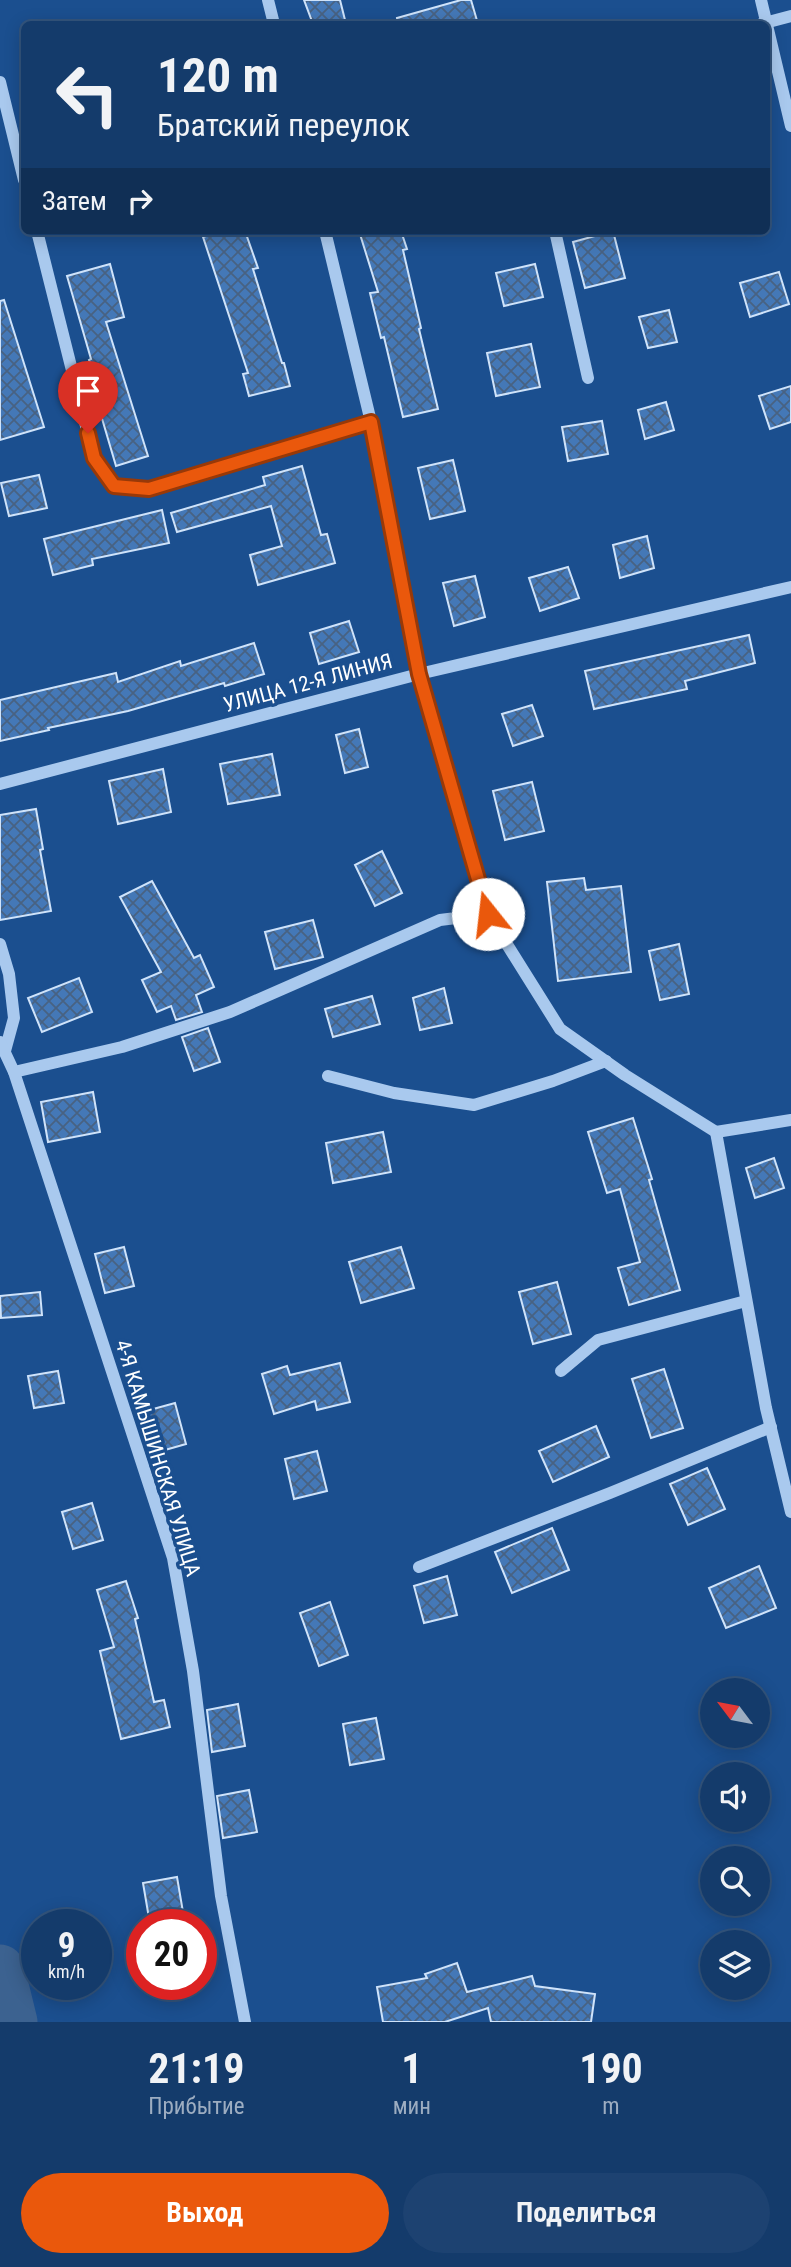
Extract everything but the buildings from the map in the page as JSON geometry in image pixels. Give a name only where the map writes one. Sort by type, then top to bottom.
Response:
[{"type":"lane","points":[[268,0],[273,21]]},
{"type":"lane","points":[[761,0],[764,21]]},
{"type":"lane","points":[[770,22],[791,16]]},
{"type":"lane","points":[[770,47],[791,126]]},
{"type":"lane","points":[[0,82],[21,168]]},
{"type":"lane","points":[[38,235],[94,458],[114,486],[149,489],[371,422]]},
{"type":"lane","points":[[326,235],[371,422],[419,674],[488,914],[560,1029],[606,1061],[716,1132],[791,1120]]},
{"type":"lane","points":[[556,235],[588,378]]},
{"type":"lane","name":"УЛИЦА 12-Я ЛИНИЯ","points":[[0,784],[419,674],[791,587]]},
{"type":"lane","points":[[14,1072],[122,1047],[230,1012],[440,920],[488,914]]},
{"type":"lane","points":[[0,944],[9,974],[14,1018],[2,1047]]},
{"type":"lane","name":"4-Я КАМЫШИНСКАЯ УЛИЦА","points":[[2,1047],[14,1072],[173,1558],[193,1671],[221,1896],[245,2022]]},
{"type":"lane","points":[[328,1076],[394,1093],[474,1105],[606,1061]]},
{"type":"lane","points":[[716,1132],[746,1301],[791,1512]]},
{"type":"lane","points":[[561,1371],[598,1340],[746,1301]]},
{"type":"lane","points":[[419,1567],[771,1427]]},
{"type":"waterway","points":[[0,1969],[13,2022]]},
{"type":"route","points":[[88,433],[94,458],[114,486],[149,489],[371,422],[419,674],[488,914]]}]
